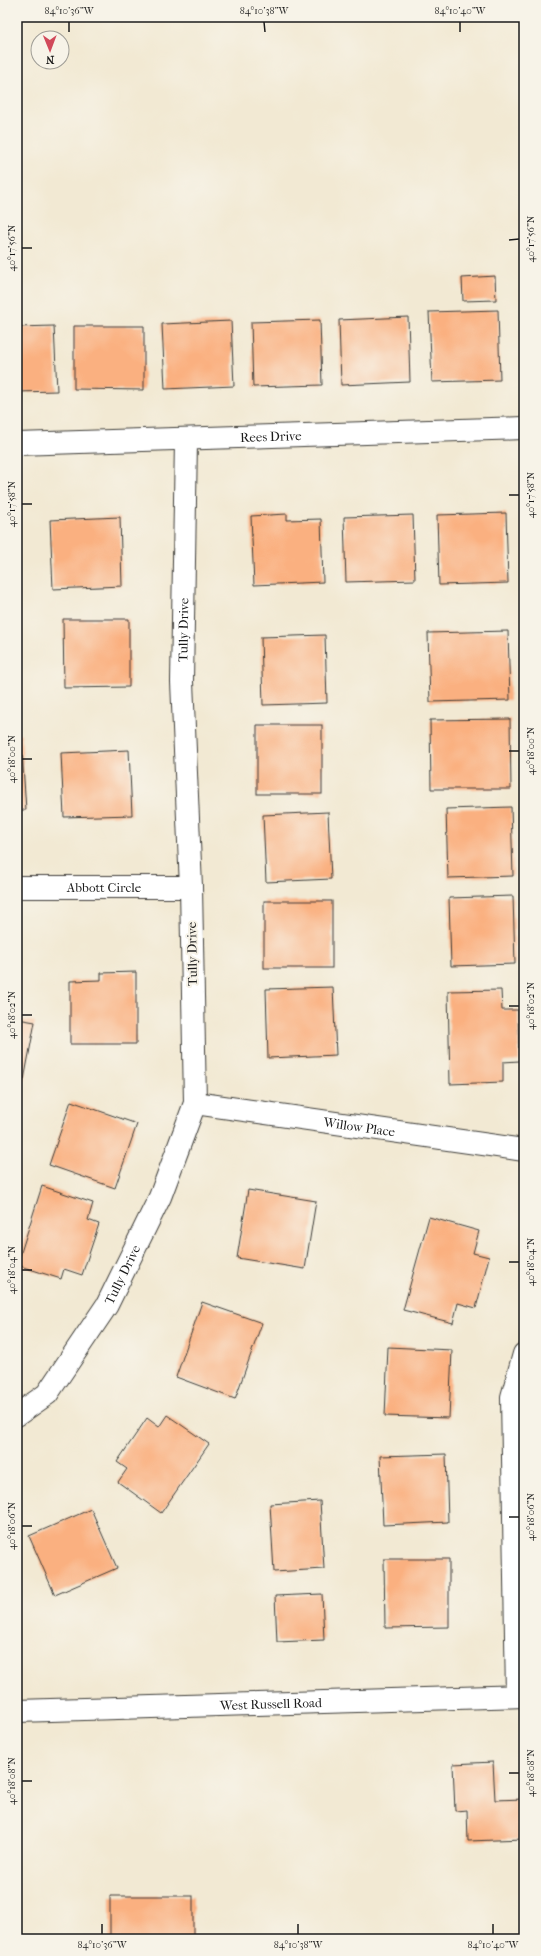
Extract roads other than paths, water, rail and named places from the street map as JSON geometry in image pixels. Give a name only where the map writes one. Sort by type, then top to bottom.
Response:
[{"type":"street","name":"Rees Drive","points":[[17,444],[186,440],[524,428]]},
{"type":"street","name":"Tully Drive","points":[[17,1415],[47,1394],[107,1305],[160,1197],[195,1103],[191,887],[182,682],[186,440]]},
{"type":"street","name":"Abbott Circle","points":[[17,887],[191,887]]},
{"type":"street","name":"Willow Place","points":[[195,1103],[524,1150]]},
{"type":"street","points":[[520,1696],[512,1397],[524,1354]]},
{"type":"street","name":"West Russell Road","points":[[17,1711],[520,1696]]}]
